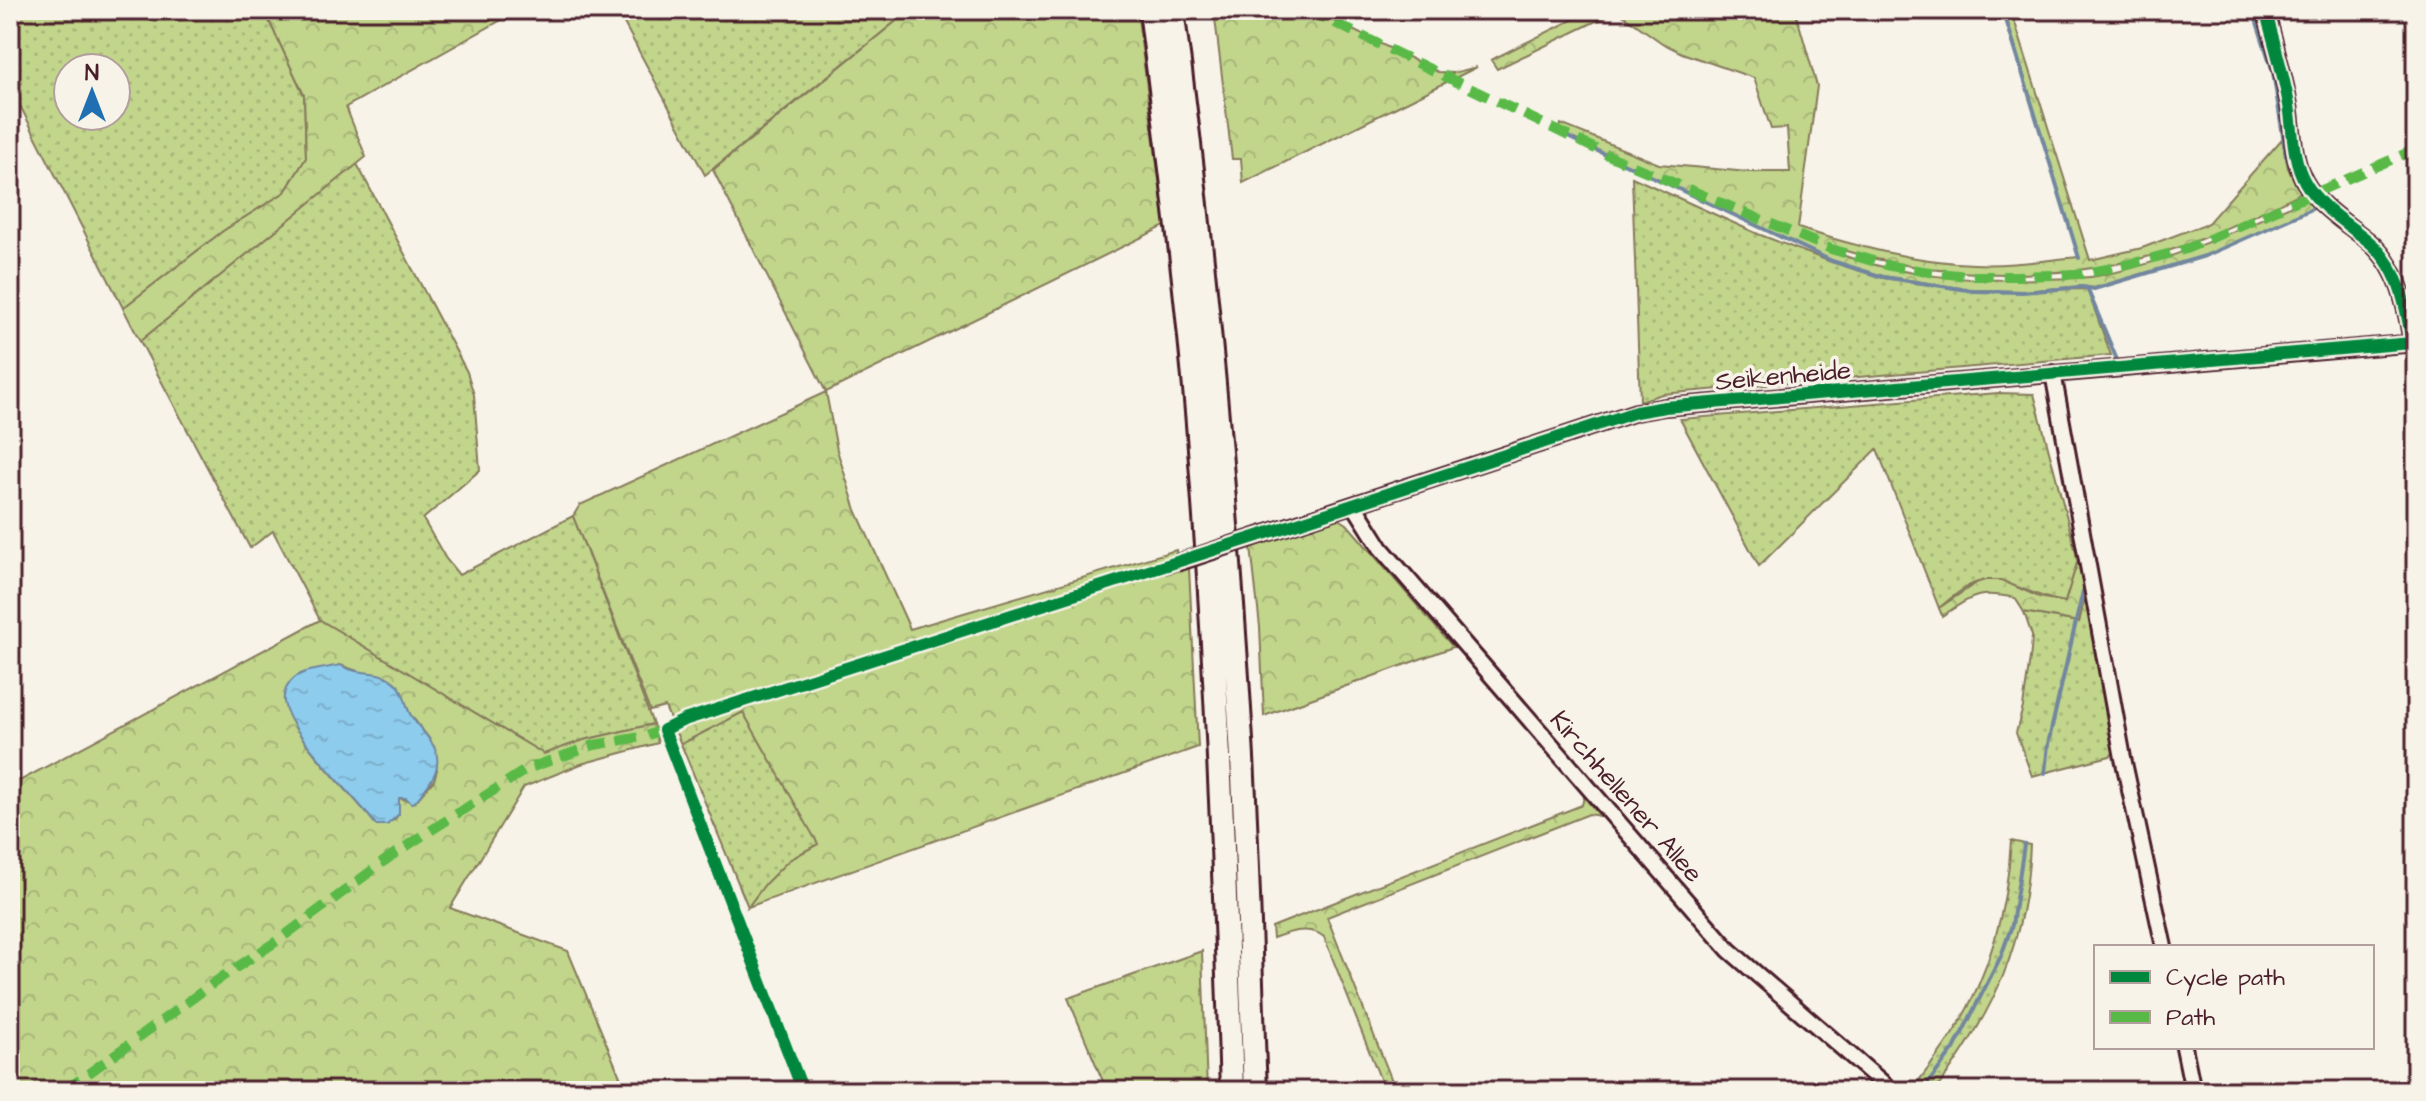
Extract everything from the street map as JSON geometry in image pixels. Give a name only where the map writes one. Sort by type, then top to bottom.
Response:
[{"type":"highway","points":[[1151,10],[1172,176],[1201,459],[1220,744],[1232,1091]]},
{"type":"highway","points":[[1172,10],[1194,170],[1222,456],[1241,743],[1255,1091]]},
{"type":"street","points":[[2265,10],[2282,71],[2297,164],[2305,182],[2323,205],[2369,241],[2385,258],[2402,293],[2414,343]]},
{"type":"street","name":"Seikenheide","points":[[1177,563],[1636,412],[1665,407],[2414,343]]},
{"type":"street","points":[[2053,373],[2120,743],[2164,945]]},
{"type":"street","name":"Kirchhellener Allee","points":[[1354,505],[1381,548],[1729,950],[1892,1091]]},
{"type":"street","points":[[2184,1049],[2193,1091]]},
{"type":"green space","points":[[21,10],[264,10],[304,95],[306,158],[285,192],[223,231],[123,308],[10,86],[10,23]]},
{"type":"green space","points":[[264,10],[500,10],[503,19],[346,107],[366,157],[140,341],[123,308],[223,231],[285,192],[306,158],[304,95]]},
{"type":"green space","points":[[617,10],[910,10],[705,175]]},
{"type":"green space","points":[[910,10],[1137,10],[1165,226],[826,392],[713,170]]},
{"type":"green space","points":[[1214,10],[1312,10],[1438,72],[1453,73],[1477,67],[1243,183],[1241,159],[1232,159]]},
{"type":"green space","points":[[1592,10],[1795,10],[1817,86],[1798,228],[1907,256],[1952,263],[1987,264],[2079,257],[2004,10],[2011,10],[2090,260],[2142,248],[2208,223],[2282,139],[2288,168],[2297,186],[2287,158],[2274,72],[2254,10],[2262,10],[2302,190],[2297,195],[2180,247],[2095,268],[2006,274],[1962,272],[1875,259],[1833,247],[1831,251],[1883,267],[1935,276],[1988,280],[2083,278],[2124,270],[2176,254],[2303,200],[2311,199],[2320,206],[2207,255],[2094,288],[1974,290],[1883,276],[1832,261],[1559,132],[1561,124],[1659,164],[1749,172],[1790,172],[1787,128],[1771,129],[1754,78],[1682,53],[1662,43],[1617,11],[1497,69],[1491,60]]},
{"type":"green space","points":[[357,164],[467,372],[474,395],[480,470],[423,519],[459,575],[573,516],[653,724],[584,740],[544,754],[320,620],[273,531],[250,548],[140,341]]},
{"type":"green space","points":[[1632,177],[1758,234],[1883,278],[1973,291],[2087,289],[2111,355],[1662,394],[1640,401]]},
{"type":"green space","points":[[826,392],[837,450],[856,510],[910,629],[1176,550],[1177,556],[1163,561],[1166,574],[1189,568],[1198,747],[748,907],[789,860],[818,844],[743,712],[681,744],[665,707],[650,711],[573,516],[580,505]]},
{"type":"green space","points":[[1998,393],[2034,394],[2078,560],[2065,602],[2009,584],[1986,581],[1965,588],[1939,608],[1877,449],[1759,566],[1680,419]]},
{"type":"green space","points":[[1336,517],[1347,524],[1453,647],[1264,716],[1260,627],[1251,547]]},
{"type":"green space","points":[[2078,560],[2085,596],[2079,622],[2024,612],[2015,598],[1992,595],[1976,596],[1942,616],[1939,608],[1985,580],[2001,580],[2039,597],[2065,602]]},
{"type":"green space","points":[[2085,596],[2117,750],[2110,756],[2032,776],[2016,733],[2023,707],[2032,636],[2024,612],[2079,622]]},
{"type":"green space","points":[[320,620],[544,754],[584,740],[653,724],[658,743],[581,764],[524,787],[450,908],[568,951],[626,1091],[10,1091],[10,786]],"holes":[[[340,665],[398,685],[410,714],[431,741],[437,770],[434,780],[415,802],[399,798],[399,814],[394,820],[376,825],[306,744],[286,709],[284,694],[322,671]]]},
{"type":"green space","points":[[743,712],[819,844],[779,871],[748,907],[681,744]]},
{"type":"green space","points":[[1584,797],[1600,816],[1589,814],[1327,917],[1396,1091],[1385,1091],[1324,937],[1306,930],[1273,938],[1272,927],[1582,805]]},
{"type":"green space","points":[[2011,841],[2030,845],[2022,914],[2003,976],[1974,1033],[1935,1091],[1911,1091],[1955,1030],[1978,986],[2001,915]]},
{"type":"green space","points":[[1202,951],[1207,1091],[1107,1091],[1068,998]]},
{"type":"water","points":[[340,665],[380,675],[396,683],[411,716],[436,750],[437,766],[431,781],[415,802],[399,798],[399,814],[387,825],[376,825],[309,747],[288,714],[284,701],[287,686],[293,679],[309,671]]},
{"type":"waterway","points":[[2003,10],[2079,258]]},
{"type":"waterway","points":[[2253,10],[2273,72],[2286,155],[2297,185]]},
{"type":"waterway","points":[[1559,133],[1832,261],[1883,277],[1974,291],[2094,289],[2205,256],[2312,209]]},
{"type":"waterway","points":[[2087,288],[2117,360]]},
{"type":"waterway","points":[[2045,773],[2048,744],[2083,591]]},
{"type":"waterway","points":[[1922,1091],[1954,1049],[2001,956],[2012,925],[2024,845]]},
{"type":"marked path","points":[[1308,10],[1610,156],[1831,249],[1890,266],[1930,272],[1967,276],[2082,274],[2131,264],[2186,249],[2416,149]]},
{"type":"marked path","points":[[64,1091],[280,939],[394,854],[527,769],[594,745],[646,736],[671,726]]},
{"type":"cycle path","points":[[803,1091],[664,730],[684,720],[1636,412],[1665,407],[2412,343],[2404,300],[2387,261],[2318,199],[2301,173],[2295,154],[2284,81],[2265,10]]}]
